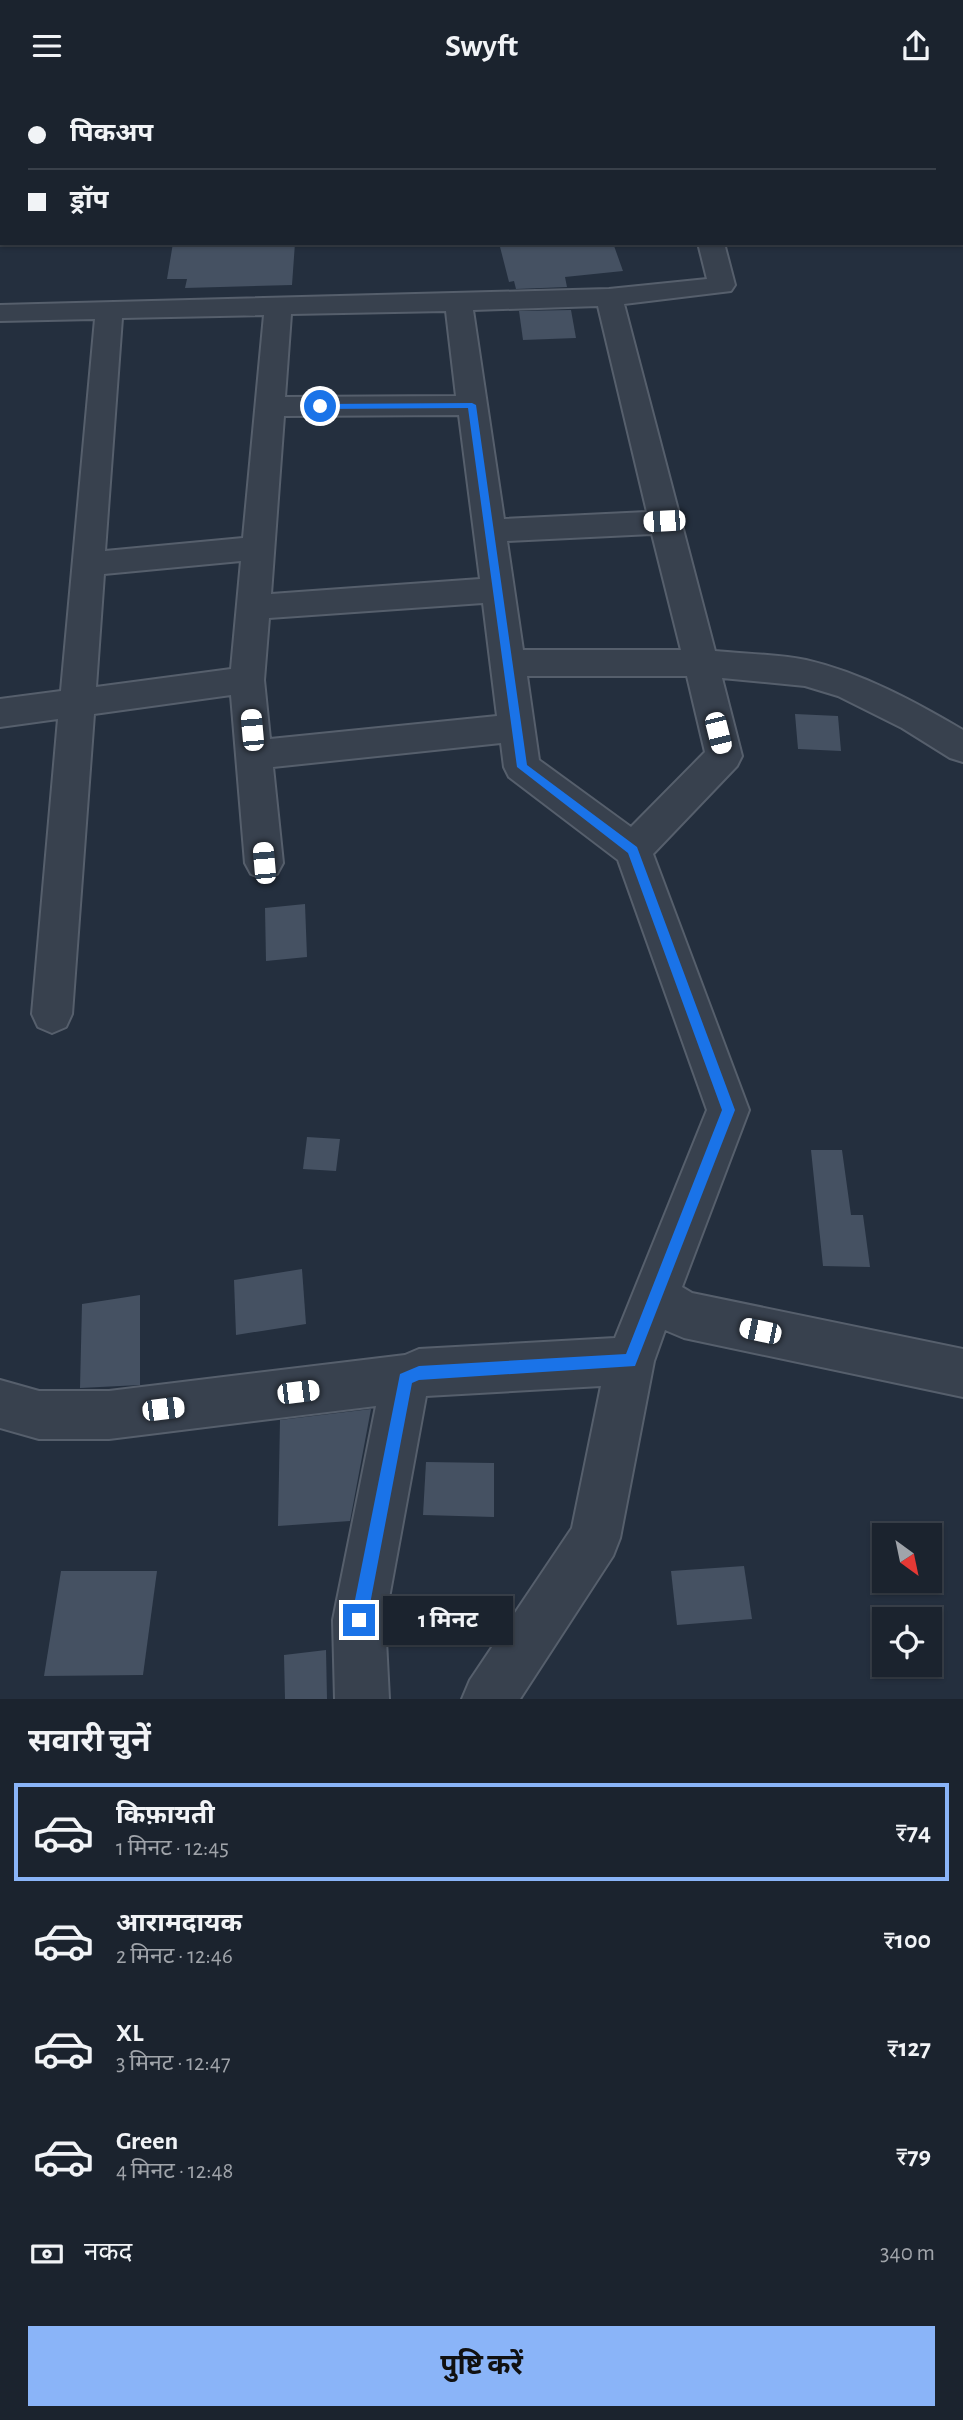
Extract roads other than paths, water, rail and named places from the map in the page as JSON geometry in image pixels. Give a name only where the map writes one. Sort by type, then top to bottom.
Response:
[{"type":"street","points":[[0,313],[609,297],[722,285],[711,245]]},
{"type":"street","points":[[609,297],[724,756],[633,850]]},
{"type":"street","points":[[458,302],[522,767],[633,850],[728,1110],[630,1361],[595,1538],[489,1699]]},
{"type":"street","points":[[264,863],[247,680],[278,306]]},
{"type":"street","points":[[52,1014],[109,310]]},
{"type":"street","points":[[269,407],[472,405]]},
{"type":"street","points":[[489,531],[664,521]]},
{"type":"street","points":[[88,565],[258,548]]},
{"type":"street","points":[[253,607],[498,590]]},
{"type":"street","points":[[506,663],[701,663],[805,673],[850,687],[914,718],[963,748]]},
{"type":"street","points":[[0,712],[247,680]]},
{"type":"street","points":[[254,755],[516,728]]},
{"type":"street","points":[[654,1296],[684,1315],[963,1373]]},
{"type":"street","points":[[0,1404],[39,1415],[109,1415],[405,1379],[419,1373],[630,1361]]},
{"type":"street","points":[[362,1699],[359,1620],[405,1379]]}]
